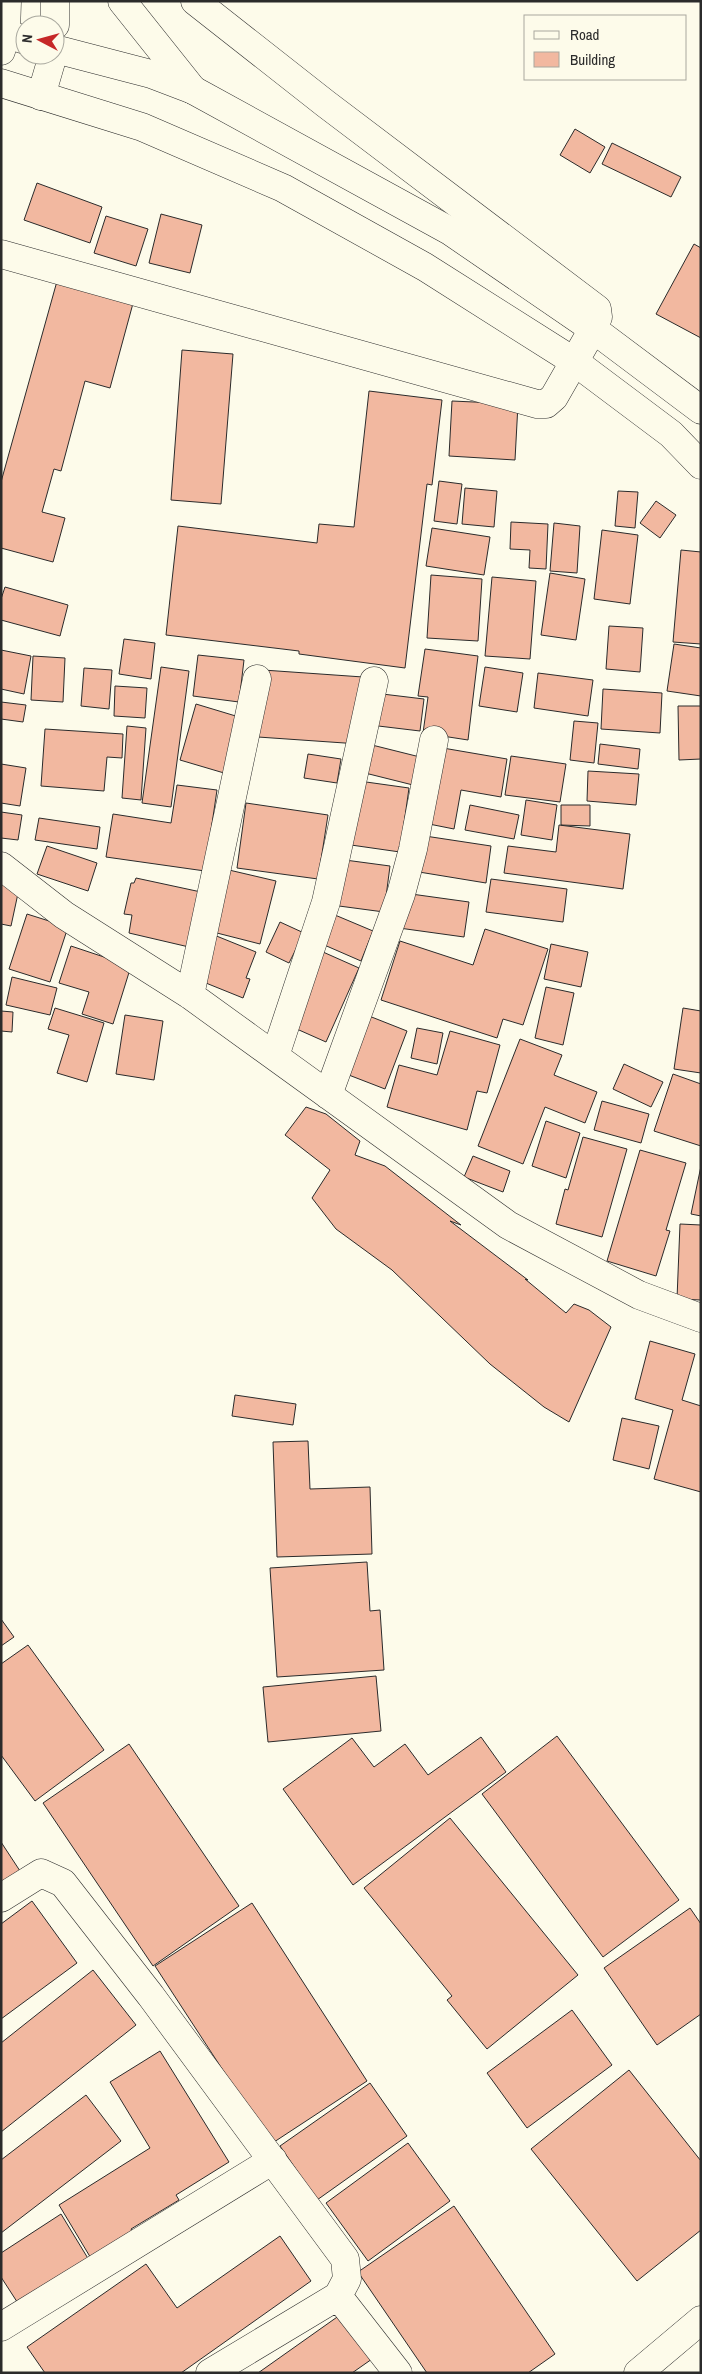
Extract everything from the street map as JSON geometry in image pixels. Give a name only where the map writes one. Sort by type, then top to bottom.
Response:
[{"type":"main road","points":[[7,1],[8,39]]},
{"type":"main road","points":[[55,1],[55,15]]},
{"type":"main road","points":[[122,1],[193,90]]},
{"type":"main road","points":[[1,254],[537,404],[546,404],[554,398],[593,329],[598,316],[597,309],[326,104],[195,1]]},
{"type":"main road","points":[[65,51],[151,74],[193,90],[450,231],[593,329],[701,410]]},
{"type":"main road","points":[[41,96],[50,65]]},
{"type":"main road","points":[[1,83],[142,127],[283,188],[426,267],[575,362],[671,434],[701,465]]},
{"type":"main road","points":[[190,995],[256,679]]},
{"type":"main road","points":[[275,1056],[326,902],[374,681]]},
{"type":"main road","points":[[328,1095],[401,894],[413,849],[434,740]]},
{"type":"main road","points":[[1,866],[64,916],[190,995],[508,1225],[638,1294],[701,1318]]},
{"type":"main road","points":[[1,1898],[41,1873],[63,1883],[152,1996],[345,2259],[347,2279],[338,2296],[210,2373]]},
{"type":"main road","points":[[1,2327],[273,2160]]},
{"type":"main road","points":[[338,2296],[398,2373]]},
{"type":"main road","points":[[638,2373],[701,2320]]},
{"type":"building","points":[[575,129],[605,147],[590,173],[560,155]]},
{"type":"building","points":[[612,143],[681,177],[671,197],[602,164]]},
{"type":"building","points":[[37,183],[102,207],[90,243],[24,220]]},
{"type":"building","points":[[161,214],[202,225],[190,273],[149,263]]},
{"type":"building","points":[[106,216],[148,229],[136,266],[94,253]]},
{"type":"building","points":[[694,244],[701,248],[701,338],[656,314]]},
{"type":"building","points":[[59,274],[135,296],[110,388],[85,381],[61,471],[54,469],[42,512],[65,518],[53,562],[1,548],[1,482]]},
{"type":"building","points":[[182,350],[233,354],[221,504],[171,500]]},
{"type":"building","points":[[369,391],[442,400],[432,485],[427,484],[405,668],[299,654],[299,651],[166,635],[178,526],[317,543],[319,524],[354,527]]},
{"type":"building","points":[[452,401],[518,404],[515,460],[449,456]]},
{"type":"building","points":[[439,481],[462,484],[457,524],[434,521]]},
{"type":"building","points":[[465,488],[497,491],[494,527],[462,524]]},
{"type":"building","points":[[618,491],[638,492],[635,528],[615,526]]},
{"type":"building","points":[[656,501],[676,515],[660,538],[640,523]]},
{"type":"building","points":[[511,522],[548,524],[546,569],[529,568],[530,550],[510,549]]},
{"type":"building","points":[[554,523],[580,526],[577,573],[550,571]]},
{"type":"building","points":[[432,528],[490,537],[484,575],[426,566]]},
{"type":"building","points":[[602,530],[638,535],[630,604],[594,599]]},
{"type":"building","points":[[681,550],[701,552],[701,644],[673,642]]},
{"type":"building","points":[[550,573],[585,579],[576,640],[541,635]]},
{"type":"building","points":[[431,575],[482,579],[478,641],[427,638]]},
{"type":"building","points":[[492,577],[536,581],[530,659],[485,656]]},
{"type":"building","points":[[5,587],[68,605],[60,636],[1,620],[1,599]]},
{"type":"building","points":[[609,626],[643,628],[640,672],[606,669]]},
{"type":"building","points":[[124,639],[155,643],[151,679],[119,674]]},
{"type":"building","points":[[674,644],[701,648],[701,696],[667,691]]},
{"type":"building","points":[[425,649],[478,656],[468,740],[423,733],[428,697],[418,696]]},
{"type":"building","points":[[1,650],[31,656],[24,694],[1,689]]},
{"type":"building","points":[[198,655],[244,660],[239,702],[193,696]]},
{"type":"building","points":[[33,656],[65,658],[63,702],[31,700]]},
{"type":"building","points":[[161,667],[189,671],[171,807],[142,803]]},
{"type":"building","points":[[485,667],[523,673],[517,712],[479,706]]},
{"type":"building","points":[[84,668],[112,670],[109,709],[81,706]]},
{"type":"building","points":[[263,670],[363,677],[359,744],[258,737]]},
{"type":"building","points":[[538,673],[593,680],[588,716],[534,708]]},
{"type":"building","points":[[115,686],[147,688],[145,718],[114,716]]},
{"type":"building","points":[[603,689],[662,693],[660,733],[601,729]]},
{"type":"building","points":[[374,693],[424,699],[420,731],[370,725]]},
{"type":"building","points":[[1,702],[26,705],[23,722],[1,719]]},
{"type":"building","points":[[196,704],[239,717],[224,773],[180,760]]},
{"type":"building","points":[[678,706],[701,706],[701,759],[679,760]]},
{"type":"building","points":[[574,721],[598,723],[594,763],[570,760]]},
{"type":"building","points":[[127,726],[146,728],[141,800],[122,798]]},
{"type":"building","points":[[45,729],[123,734],[122,758],[107,757],[104,791],[41,786]]},
{"type":"building","points":[[368,744],[420,757],[413,785],[361,772]]},
{"type":"building","points":[[600,744],[640,749],[638,769],[598,764]]},
{"type":"building","points":[[437,747],[507,759],[501,797],[461,790],[454,829],[424,823]]},
{"type":"building","points":[[308,754],[341,759],[337,783],[304,778]]},
{"type":"building","points":[[511,756],[566,764],[560,802],[505,795]]},
{"type":"building","points":[[1,764],[26,768],[20,806],[1,803]]},
{"type":"building","points":[[588,771],[639,774],[636,805],[587,801]]},
{"type":"building","points":[[359,781],[409,788],[400,852],[351,845]]},
{"type":"building","points":[[177,785],[217,790],[205,871],[106,857],[113,814],[171,823]]},
{"type":"building","points":[[526,800],[557,805],[552,840],[521,835]]},
{"type":"building","points":[[246,803],[328,815],[318,879],[237,868]]},
{"type":"building","points":[[470,805],[519,815],[514,839],[465,830]]},
{"type":"building","points":[[561,805],[590,805],[590,826],[561,825]]},
{"type":"building","points":[[1,812],[22,815],[18,840],[1,838]]},
{"type":"building","points":[[39,818],[100,827],[97,849],[35,840]]},
{"type":"building","points":[[559,825],[630,834],[623,889],[504,873],[508,846],[556,852]]},
{"type":"building","points":[[425,836],[491,846],[486,883],[419,872]]},
{"type":"building","points":[[47,846],[97,863],[88,891],[37,874]]},
{"type":"building","points":[[345,860],[390,866],[384,912],[339,906]]},
{"type":"building","points":[[229,870],[276,881],[260,944],[213,932]]},
{"type":"building","points":[[136,878],[201,892],[189,947],[129,933],[132,915],[124,914],[131,883],[134,883]]},
{"type":"building","points":[[491,879],[567,889],[563,922],[486,912]]},
{"type":"building","points":[[1,880],[20,884],[11,926],[1,924]]},
{"type":"building","points":[[404,893],[469,902],[464,937],[399,928]]},
{"type":"building","points":[[27,914],[68,927],[50,982],[9,969]]},
{"type":"building","points":[[335,915],[373,931],[361,961],[322,944]]},
{"type":"building","points":[[280,922],[304,933],[289,963],[266,952]]},
{"type":"building","points":[[485,929],[548,949],[523,1025],[503,1019],[497,1038],[381,1000],[400,941],[473,965]]},
{"type":"building","points":[[214,935],[256,952],[246,978],[250,979],[243,998],[196,979]]},
{"type":"building","points":[[551,944],[588,952],[581,987],[544,979]]},
{"type":"building","points":[[71,946],[131,966],[113,1024],[82,1014],[89,992],[59,983]]},
{"type":"building","points":[[323,952],[359,968],[326,1042],[290,1026]]},
{"type":"building","points":[[12,977],[57,988],[50,1015],[6,1005]]},
{"type":"building","points":[[546,987],[574,993],[563,1045],[535,1038]]},
{"type":"building","points":[[55,1008],[104,1023],[87,1082],[57,1073],[69,1035],[48,1029]]},
{"type":"building","points":[[683,1008],[701,1011],[701,1073],[674,1069]]},
{"type":"building","points":[[1,1011],[13,1012],[12,1032],[1,1031]]},
{"type":"building","points":[[364,1014],[407,1031],[385,1089],[341,1072]]},
{"type":"building","points":[[125,1015],[163,1021],[154,1080],[116,1074]]},
{"type":"building","points":[[417,1028],[443,1033],[437,1064],[411,1058]]},
{"type":"building","points":[[450,1031],[500,1045],[487,1093],[477,1091],[467,1130],[387,1107],[399,1065],[437,1075]]},
{"type":"building","points":[[520,1039],[562,1055],[554,1075],[597,1092],[585,1123],[545,1107],[523,1164],[478,1146]]},
{"type":"building","points":[[624,1064],[663,1082],[651,1107],[613,1089]]},
{"type":"building","points":[[673,1074],[701,1084],[701,1146],[654,1131]]},
{"type":"building","points":[[602,1101],[649,1114],[641,1143],[594,1130]]},
{"type":"building","points":[[306,1107],[326,1114],[360,1141],[355,1155],[385,1166],[461,1225],[450,1221],[528,1280],[525,1279],[566,1313],[574,1304],[589,1310],[611,1327],[569,1422],[544,1407],[490,1364],[392,1270],[336,1229],[312,1198],[330,1170],[285,1135]]},
{"type":"building","points":[[546,1121],[580,1133],[566,1178],[532,1166]]},
{"type":"building","points":[[583,1137],[627,1149],[602,1237],[556,1224],[565,1189],[568,1190]]},
{"type":"building","points":[[640,1150],[686,1163],[666,1230],[670,1231],[656,1276],[607,1261]]},
{"type":"building","points":[[473,1156],[510,1171],[503,1192],[464,1177]]},
{"type":"building","points":[[701,1166],[701,1216],[691,1214]]},
{"type":"building","points":[[680,1224],[701,1225],[701,1300],[677,1299]]},
{"type":"building","points":[[650,1341],[695,1354],[682,1400],[701,1406],[701,1492],[654,1479],[673,1410],[635,1399]]},
{"type":"building","points":[[235,1395],[296,1404],[293,1425],[232,1416]]},
{"type":"building","points":[[622,1418],[659,1426],[649,1469],[613,1460]]},
{"type":"building","points":[[308,1441],[310,1489],[370,1487],[372,1554],[277,1557],[273,1442]]},
{"type":"building","points":[[367,1562],[370,1611],[380,1610],[384,1670],[277,1677],[270,1568]]},
{"type":"building","points":[[1,1619],[14,1637],[1,1646]]},
{"type":"building","points":[[28,1645],[104,1750],[35,1801],[1,1755],[1,1664]]},
{"type":"building","points":[[376,1676],[381,1731],[268,1742],[263,1687]]},
{"type":"building","points":[[557,1736],[679,1900],[603,1957],[482,1794]]},
{"type":"building","points":[[481,1737],[506,1772],[353,1885],[283,1789],[352,1738],[374,1767],[405,1744],[428,1775]]},
{"type":"building","points":[[129,1744],[239,1906],[153,1966],[43,1803]]},
{"type":"building","points":[[450,1818],[578,1975],[487,2049],[447,2000],[452,1996],[364,1888]]},
{"type":"building","points":[[1,1842],[22,1874],[1,1888]]},
{"type":"building","points":[[32,1901],[77,1963],[1,2019],[1,1924]]},
{"type":"building","points":[[252,1903],[367,2081],[271,2144],[155,1966]]},
{"type":"building","points":[[690,1908],[701,1924],[701,2014],[657,2045],[604,1968]]},
{"type":"building","points":[[93,1970],[136,2025],[1,2132],[1,2043]]},
{"type":"building","points":[[572,2010],[612,2065],[527,2128],[487,2073]]},
{"type":"building","points":[[160,2051],[229,2162],[176,2195],[179,2200],[131,2229],[134,2234],[92,2260],[59,2205],[150,2148],[110,2082]]},
{"type":"building","points":[[629,2070],[701,2161],[701,2230],[637,2281],[531,2149]]},
{"type":"building","points":[[370,2083],[407,2136],[317,2200],[280,2146]]},
{"type":"building","points":[[86,2095],[121,2141],[1,2233],[1,2160]]},
{"type":"building","points":[[408,2143],[450,2201],[368,2261],[326,2203]]},
{"type":"building","points":[[454,2206],[555,2354],[528,2373],[427,2373],[358,2272]]},
{"type":"building","points":[[61,2214],[92,2265],[23,2311],[1,2277],[1,2253]]},
{"type":"building","points":[[280,2236],[311,2281],[181,2373],[45,2373],[27,2347],[146,2264],[177,2308]]},
{"type":"building","points":[[340,2315],[372,2359],[352,2373],[258,2373]]}]
